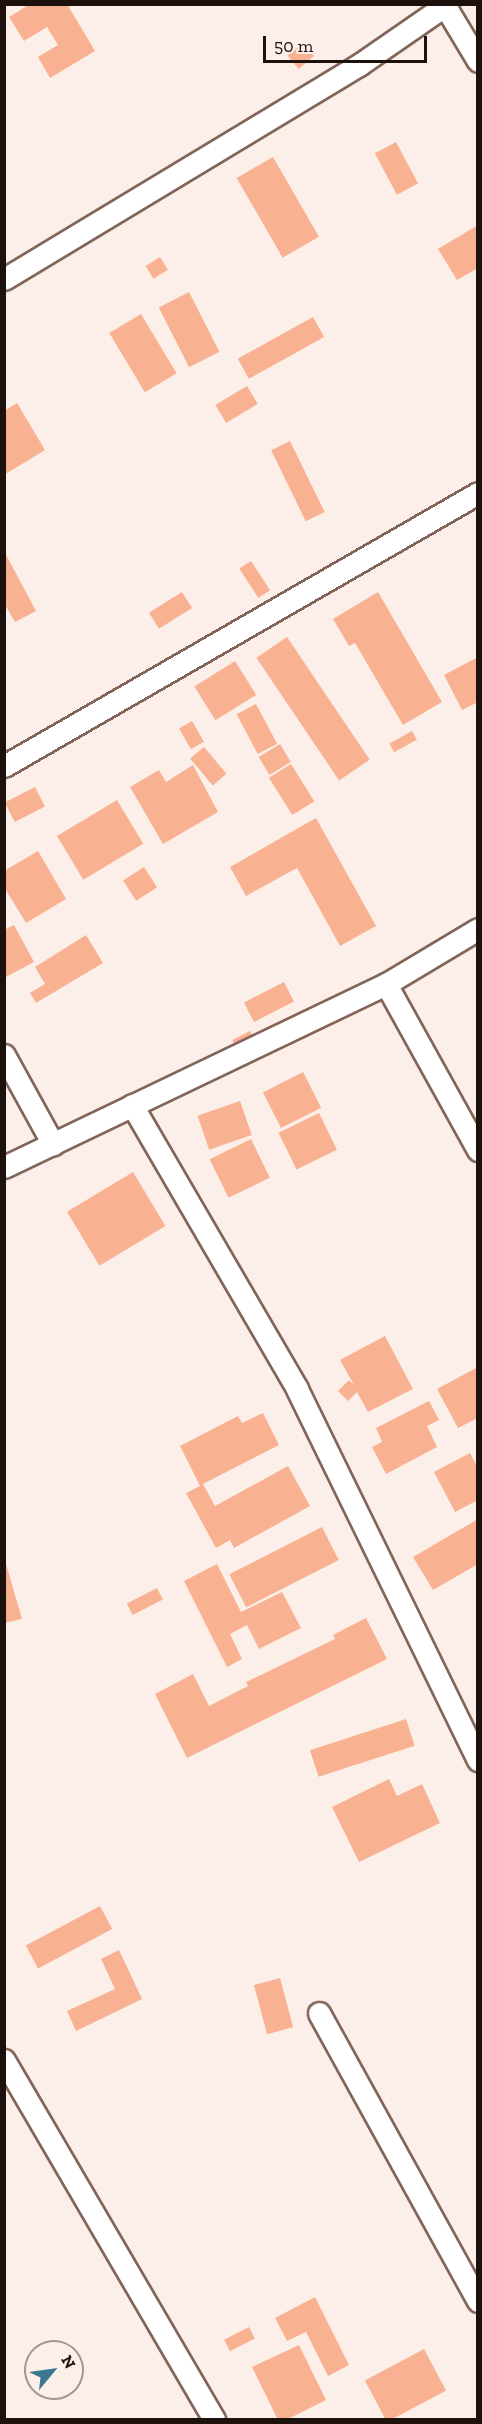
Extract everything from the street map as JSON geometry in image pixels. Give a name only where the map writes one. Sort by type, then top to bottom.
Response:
[{"type":"street","points":[[4,279],[359,65],[446,5],[477,62]]},
{"type":"street","points":[[4,766],[477,493]]},
{"type":"street","points":[[4,1167],[386,984],[477,929]]},
{"type":"street","points":[[386,984],[477,1150]]},
{"type":"street","points":[[4,1055],[53,1144]]},
{"type":"street","points":[[132,1105],[297,1389],[477,1760]]},
{"type":"street","points":[[319,2013],[477,2301]]},
{"type":"street","points":[[4,2060],[214,2420]]},
{"type":"building","points":[[30,4],[67,4],[95,51],[50,78],[38,57],[58,45],[47,27],[24,41],[9,17]]},
{"type":"building","points":[[303,43],[314,56],[299,69],[288,56]]},
{"type":"building","points":[[396,142],[418,183],[397,195],[375,153]]},
{"type":"building","points":[[273,157],[319,237],[283,258],[237,178]]},
{"type":"building","points":[[478,225],[478,268],[457,280],[438,249]]},
{"type":"building","points":[[160,257],[168,270],[154,279],[146,266]]},
{"type":"building","points":[[189,292],[219,352],[189,367],[159,307]]},
{"type":"building","points":[[141,314],[177,373],[145,392],[109,333]]},
{"type":"building","points":[[313,317],[324,337],[249,379],[238,359]]},
{"type":"building","points":[[247,386],[258,404],[226,423],[215,405]]},
{"type":"building","points":[[17,403],[45,450],[4,475],[4,411]]},
{"type":"building","points":[[290,441],[325,512],[306,521],[271,450]]},
{"type":"building","points":[[4,551],[36,611],[15,622],[4,603]]},
{"type":"building","points":[[251,561],[270,590],[258,598],[239,569]]},
{"type":"building","points":[[182,592],[192,608],[159,629],[149,613]]},
{"type":"building","points":[[378,592],[442,702],[403,725],[355,643],[349,646],[333,619]]},
{"type":"building","points":[[287,637],[370,760],[339,780],[256,658]]},
{"type":"building","points":[[478,657],[478,702],[462,710],[444,675]]},
{"type":"building","points":[[235,661],[256,695],[215,720],[194,686]]},
{"type":"building","points":[[256,704],[277,744],[258,754],[237,714]]},
{"type":"building","points":[[192,721],[204,742],[191,749],[179,728]]},
{"type":"building","points":[[412,731],[417,740],[394,752],[389,744]]},
{"type":"building","points":[[280,744],[291,762],[269,775],[259,757]]},
{"type":"building","points":[[204,747],[226,774],[213,785],[190,759]]},
{"type":"building","points":[[291,764],[314,801],[292,815],[269,778]]},
{"type":"building","points":[[193,765],[218,812],[163,844],[130,787],[159,770],[166,782]]},
{"type":"building","points":[[35,787],[45,807],[15,822],[5,802]]},
{"type":"building","points":[[117,800],[143,844],[83,880],[57,836]]},
{"type":"building","points":[[316,818],[376,926],[340,946],[297,868],[246,896],[230,867]]},
{"type":"building","points":[[38,851],[66,899],[26,923],[4,887],[4,871]]},
{"type":"building","points":[[144,867],[157,887],[136,901],[123,881]]},
{"type":"building","points":[[14,925],[34,962],[4,978],[4,930]]},
{"type":"building","points":[[86,935],[103,963],[36,1003],[30,993],[45,984],[35,967]]},
{"type":"building","points":[[284,982],[294,1002],[254,1022],[244,1002]]},
{"type":"building","points":[[250,1031],[255,1041],[237,1050],[232,1040]]},
{"type":"building","points":[[303,1072],[321,1108],[281,1128],[263,1092]]},
{"type":"building","points":[[240,1101],[252,1135],[209,1150],[197,1116]]},
{"type":"building","points":[[319,1113],[337,1150],[297,1170],[279,1133]]},
{"type":"building","points":[[251,1139],[270,1178],[229,1198],[210,1159]]},
{"type":"building","points":[[133,1172],[165,1226],[99,1266],[67,1212]]},
{"type":"building","points":[[385,1336],[413,1389],[368,1412],[357,1392],[348,1401],[338,1391],[349,1380],[354,1385],[340,1360]]},
{"type":"building","points":[[478,1367],[478,1418],[458,1428],[437,1389]]},
{"type":"building","points":[[429,1401],[439,1420],[427,1426],[437,1447],[386,1474],[372,1447],[382,1442],[376,1428]]},
{"type":"building","points":[[263,1413],[279,1445],[203,1484],[215,1506],[288,1466],[310,1506],[234,1548],[230,1540],[216,1548],[186,1493],[200,1486],[180,1446],[238,1416],[242,1423]]},
{"type":"building","points":[[470,1453],[478,1468],[478,1500],[455,1512],[434,1472]]},
{"type":"building","points":[[478,1519],[478,1564],[433,1590],[413,1557]]},
{"type":"building","points":[[322,1527],[339,1560],[246,1607],[229,1574]]},
{"type":"building","points":[[4,1557],[22,1619],[4,1623]]},
{"type":"building","points":[[217,1564],[241,1612],[282,1592],[301,1628],[259,1649],[247,1625],[230,1634],[242,1659],[227,1667],[184,1581]]},
{"type":"building","points":[[157,1588],[163,1600],[133,1615],[127,1603]]},
{"type":"building","points":[[366,1618],[387,1659],[187,1758],[155,1694],[193,1674],[209,1706],[248,1686],[246,1682],[335,1639],[333,1635]]},
{"type":"building","points":[[406,1719],[415,1746],[319,1777],[310,1750]]},
{"type":"building","points":[[389,1779],[397,1796],[422,1784],[440,1823],[359,1862],[332,1807]]},
{"type":"building","points":[[100,1906],[112,1929],[38,1968],[26,1945]]},
{"type":"building","points":[[119,1950],[142,1999],[76,2031],[67,2011],[115,1989],[101,1959]]},
{"type":"building","points":[[280,1978],[293,2027],[267,2034],[254,1985]]},
{"type":"building","points":[[315,2297],[349,2365],[328,2376],[306,2332],[287,2341],[275,2318]]},
{"type":"building","points":[[249,2327],[255,2339],[230,2351],[224,2340]]},
{"type":"building","points":[[299,2345],[326,2400],[286,2420],[278,2420],[252,2367]]},
{"type":"building","points":[[424,2349],[446,2390],[391,2420],[386,2420],[365,2380]]}]
